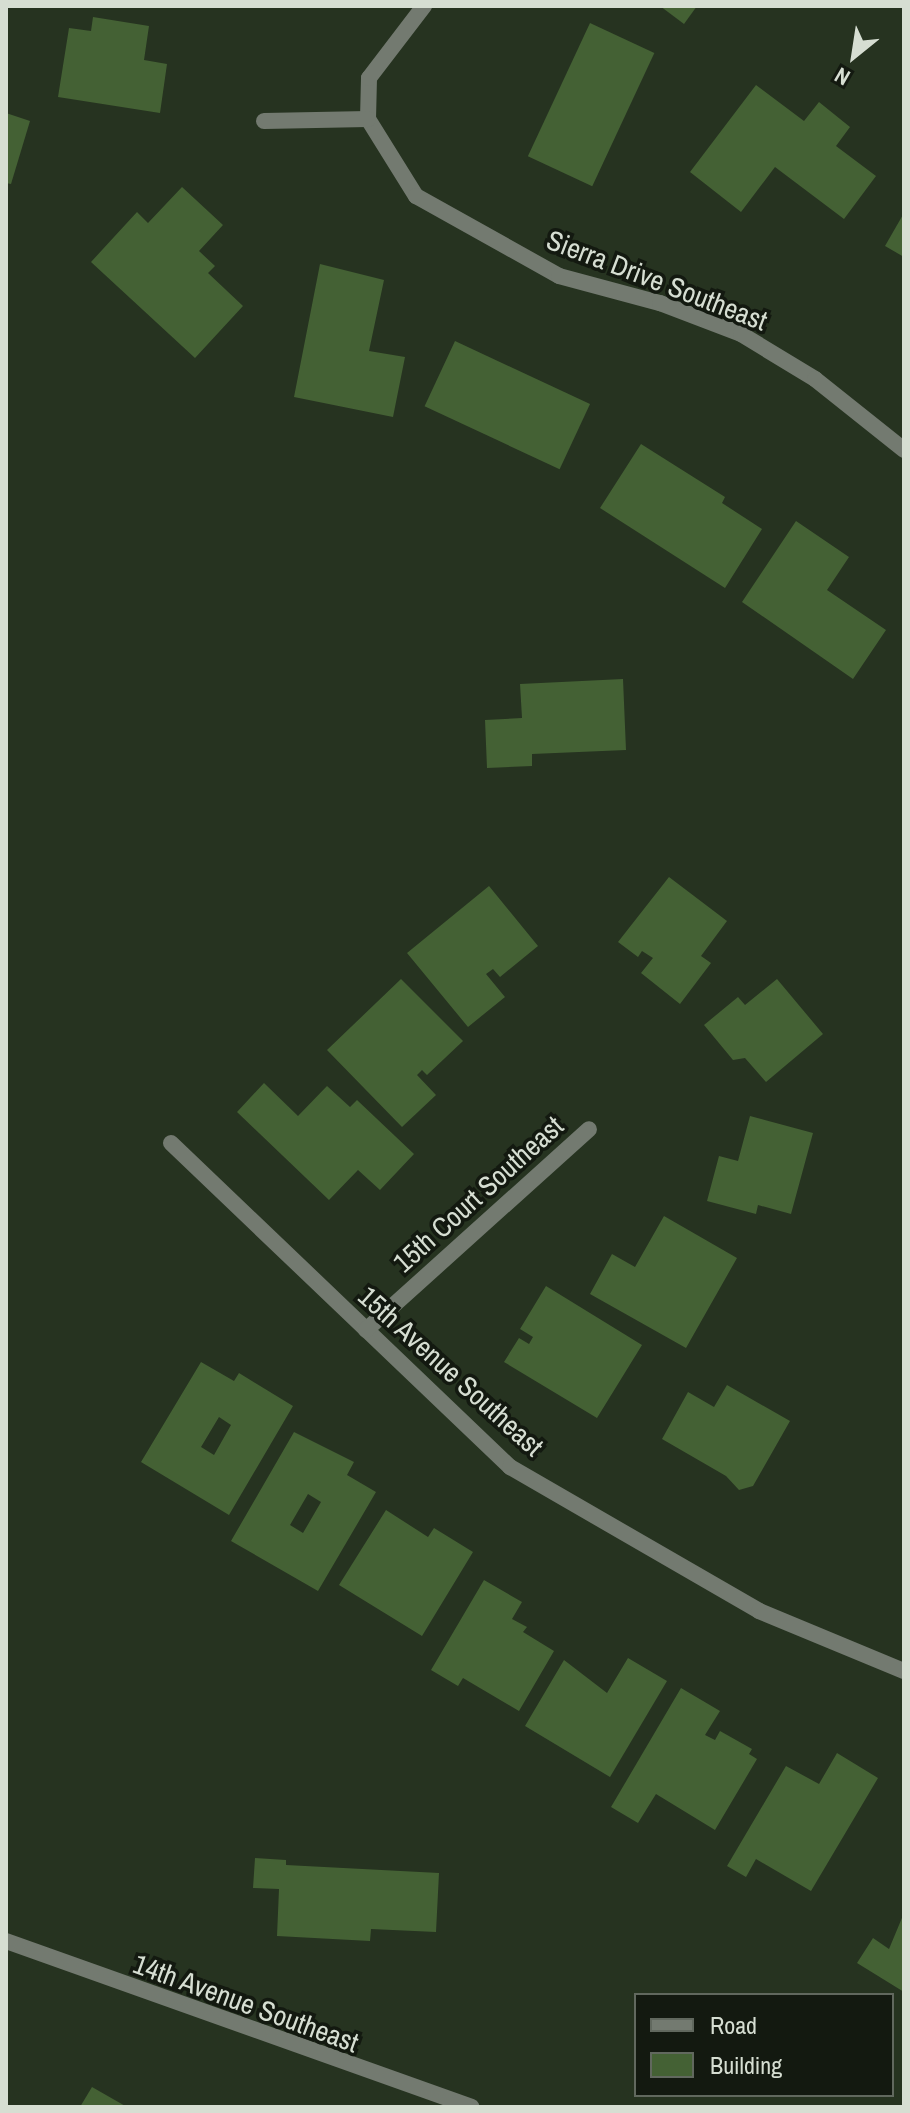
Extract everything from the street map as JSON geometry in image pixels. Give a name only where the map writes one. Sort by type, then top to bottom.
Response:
[{"type":"street","points":[[264,121],[368,119],[369,78],[424,6]]},
{"type":"street","name":"Sierra Drive Southeast","points":[[368,119],[416,196],[559,276],[660,303],[741,334],[815,379],[904,450]]},
{"type":"street","name":"15th Court Southeast","points":[[366,1330],[589,1129]]},
{"type":"street","name":"15th Avenue Southeast","points":[[171,1143],[510,1467],[759,1611],[904,1671]]},
{"type":"street","name":"14th Avenue Southeast","points":[[6,1941],[471,2107]]},
{"type":"building","points":[[660,6],[697,6],[684,24]]},
{"type":"building","points":[[93,17],[149,26],[144,60],[167,64],[160,113],[58,97],[69,28],[91,31]]},
{"type":"building","points":[[590,23],[654,53],[592,186],[528,156]]},
{"type":"building","points":[[756,85],[804,121],[819,102],[850,127],[836,146],[876,176],[844,219],[775,167],[741,212],[690,172]]},
{"type":"building","points":[[6,113],[30,121],[11,184],[6,183]]},
{"type":"building","points":[[182,187],[223,225],[199,251],[215,266],[208,273],[243,306],[195,358],[91,262],[137,212],[148,223]]},
{"type":"building","points":[[904,213],[904,257],[885,246]]},
{"type":"building","points":[[320,264],[384,280],[369,351],[405,357],[393,417],[294,397]]},
{"type":"building","points":[[455,341],[590,404],[560,469],[425,406]]},
{"type":"building","points":[[641,444],[725,497],[722,503],[762,529],[725,588],[600,508]]},
{"type":"building","points":[[796,521],[849,557],[827,590],[886,630],[853,679],[742,602]]},
{"type":"building","points":[[623,679],[626,750],[532,754],[532,766],[487,768],[485,720],[522,718],[520,684]]},
{"type":"building","points":[[669,877],[727,921],[701,956],[711,963],[680,1004],[641,973],[653,958],[642,951],[638,957],[618,942]]},
{"type":"building","points":[[489,886],[538,946],[500,977],[493,969],[486,974],[505,997],[468,1027],[407,953]]},
{"type":"building","points":[[401,979],[463,1041],[427,1075],[422,1070],[417,1075],[436,1095],[402,1127],[327,1050]]},
{"type":"building","points":[[777,979],[823,1034],[766,1082],[745,1058],[733,1060],[704,1025],[738,997],[745,1005]]},
{"type":"building","points":[[264,1083],[298,1116],[327,1086],[350,1107],[357,1100],[414,1154],[380,1190],[358,1170],[329,1200],[237,1112]]},
{"type":"building","points":[[750,1116],[813,1133],[791,1214],[758,1205],[756,1214],[707,1201],[719,1156],[738,1161]]},
{"type":"building","points":[[664,1216],[737,1258],[686,1348],[590,1294],[612,1254],[635,1267]]},
{"type":"building","points":[[546,1286],[642,1345],[597,1418],[504,1362],[519,1338],[529,1344],[533,1337],[520,1329]]},
{"type":"building","points":[[201,1362],[234,1381],[239,1373],[293,1406],[229,1515],[141,1462]],"holes":[[[219,1417],[231,1425],[214,1455],[201,1447]]]},
{"type":"building","points":[[727,1385],[790,1421],[753,1486],[739,1490],[726,1476],[662,1439],[688,1392],[714,1407]]},
{"type":"building","points":[[294,1432],[354,1462],[347,1475],[376,1492],[318,1591],[231,1541]],"holes":[[[308,1494],[321,1502],[303,1533],[290,1525]]]},
{"type":"building","points":[[386,1510],[428,1537],[434,1528],[473,1552],[422,1636],[339,1585]]},
{"type":"building","points":[[484,1580],[522,1602],[512,1619],[527,1627],[523,1632],[554,1651],[519,1711],[463,1678],[458,1686],[431,1670]]},
{"type":"building","points":[[628,1658],[667,1681],[610,1777],[525,1726],[564,1660],[607,1693]]},
{"type":"building","points":[[681,1688],[720,1711],[705,1735],[715,1740],[720,1731],[752,1749],[749,1754],[757,1759],[715,1830],[656,1794],[638,1823],[611,1807]]},
{"type":"building","points":[[837,1753],[878,1778],[811,1891],[756,1859],[746,1877],[727,1866],[786,1766],[819,1784]]},
{"type":"building","points":[[255,1858],[286,1860],[286,1865],[439,1873],[436,1932],[371,1929],[370,1941],[277,1936],[279,1889],[253,1888]]},
{"type":"building","points":[[904,1913],[904,1992],[857,1963],[873,1938],[889,1949]]},
{"type":"building","points":[[92,2087],[127,2107],[80,2107]]}]
